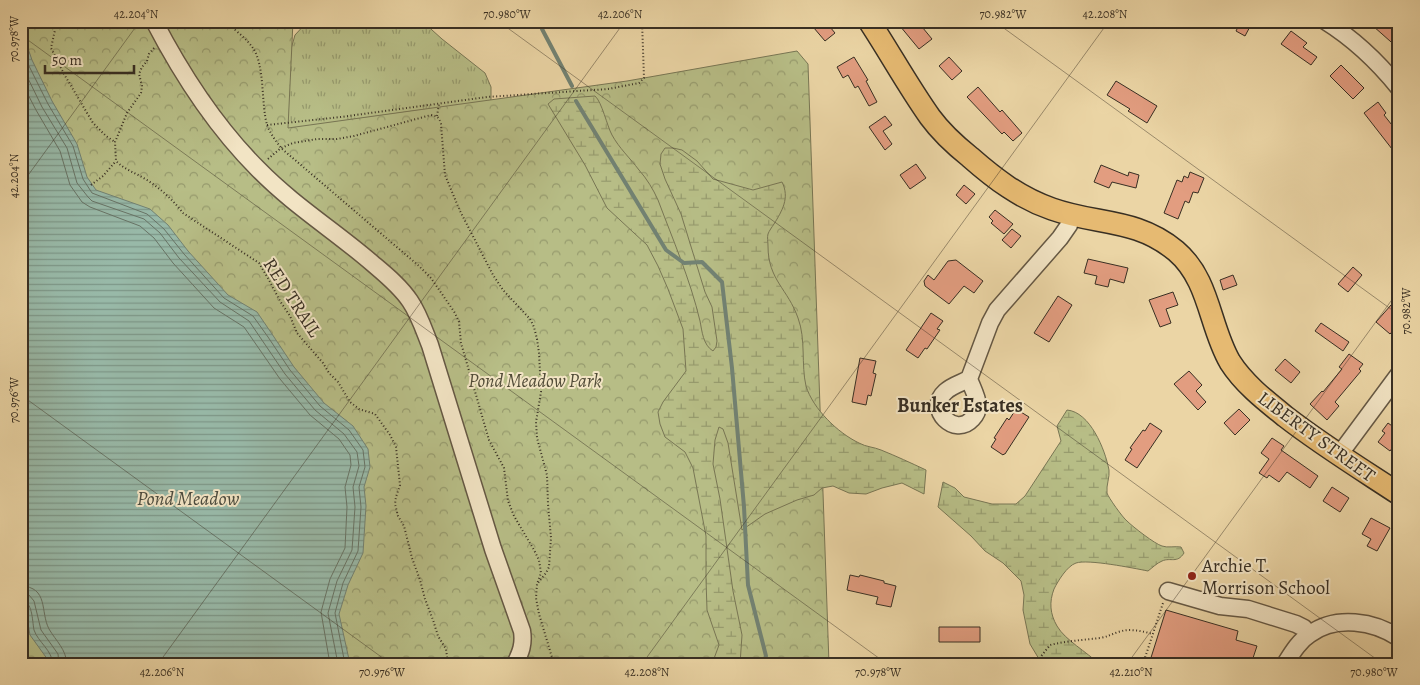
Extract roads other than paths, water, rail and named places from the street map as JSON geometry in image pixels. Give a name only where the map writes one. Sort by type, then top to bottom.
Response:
[{"type":"main road","name":"LIBERTY STREET","points":[[869,21],[930,117],[956,145],[994,178],[1036,203],[1072,215],[1142,230],[1176,251],[1193,270],[1202,286],[1222,344],[1236,370],[1253,389],[1269,404],[1339,455],[1399,494]]},
{"type":"street","points":[[154,21],[163,40],[194,91],[229,138],[258,170],[291,200],[354,247],[388,277],[409,299],[419,316],[430,345],[493,550],[522,631],[524,641],[515,664]]},
{"type":"street","points":[[1325,21],[1345,34],[1366,52],[1399,88]]},
{"type":"street","points":[[969,379],[990,323],[997,310],[1064,233],[1072,215]]},
{"type":"street","points":[[1339,455],[1399,374]]},
{"type":"street","points":[[1168,591],[1220,606],[1248,609],[1296,624],[1304,628],[1309,634]]},
{"type":"street","points":[[1286,664],[1293,651],[1309,634],[1328,625],[1350,623],[1376,627],[1399,638]]},
{"type":"water","name":"Pond Meadow","points":[[21,28],[32,60],[52,101],[77,144],[87,177],[96,190],[150,209],[168,225],[188,251],[228,295],[257,312],[294,367],[324,403],[353,426],[368,449],[370,467],[364,487],[366,506],[363,553],[348,585],[339,614],[350,664],[48,664],[48,660],[30,635],[25,607],[21,603]]},
{"type":"waterway","points":[[548,21],[542,29],[572,86]]},
{"type":"waterway","points":[[576,101],[666,250],[684,263],[702,262],[722,282],[732,368],[744,507],[748,585],[766,656],[763,664]]},
{"type":"place","name":"Archie T. Morrison School","points":[[1192,576]]},
{"type":"district","name":"Bunker Estates","points":[[960,405]]},
{"type":"park label","name":"Pond Meadow Park","points":[[535,380]]}]
